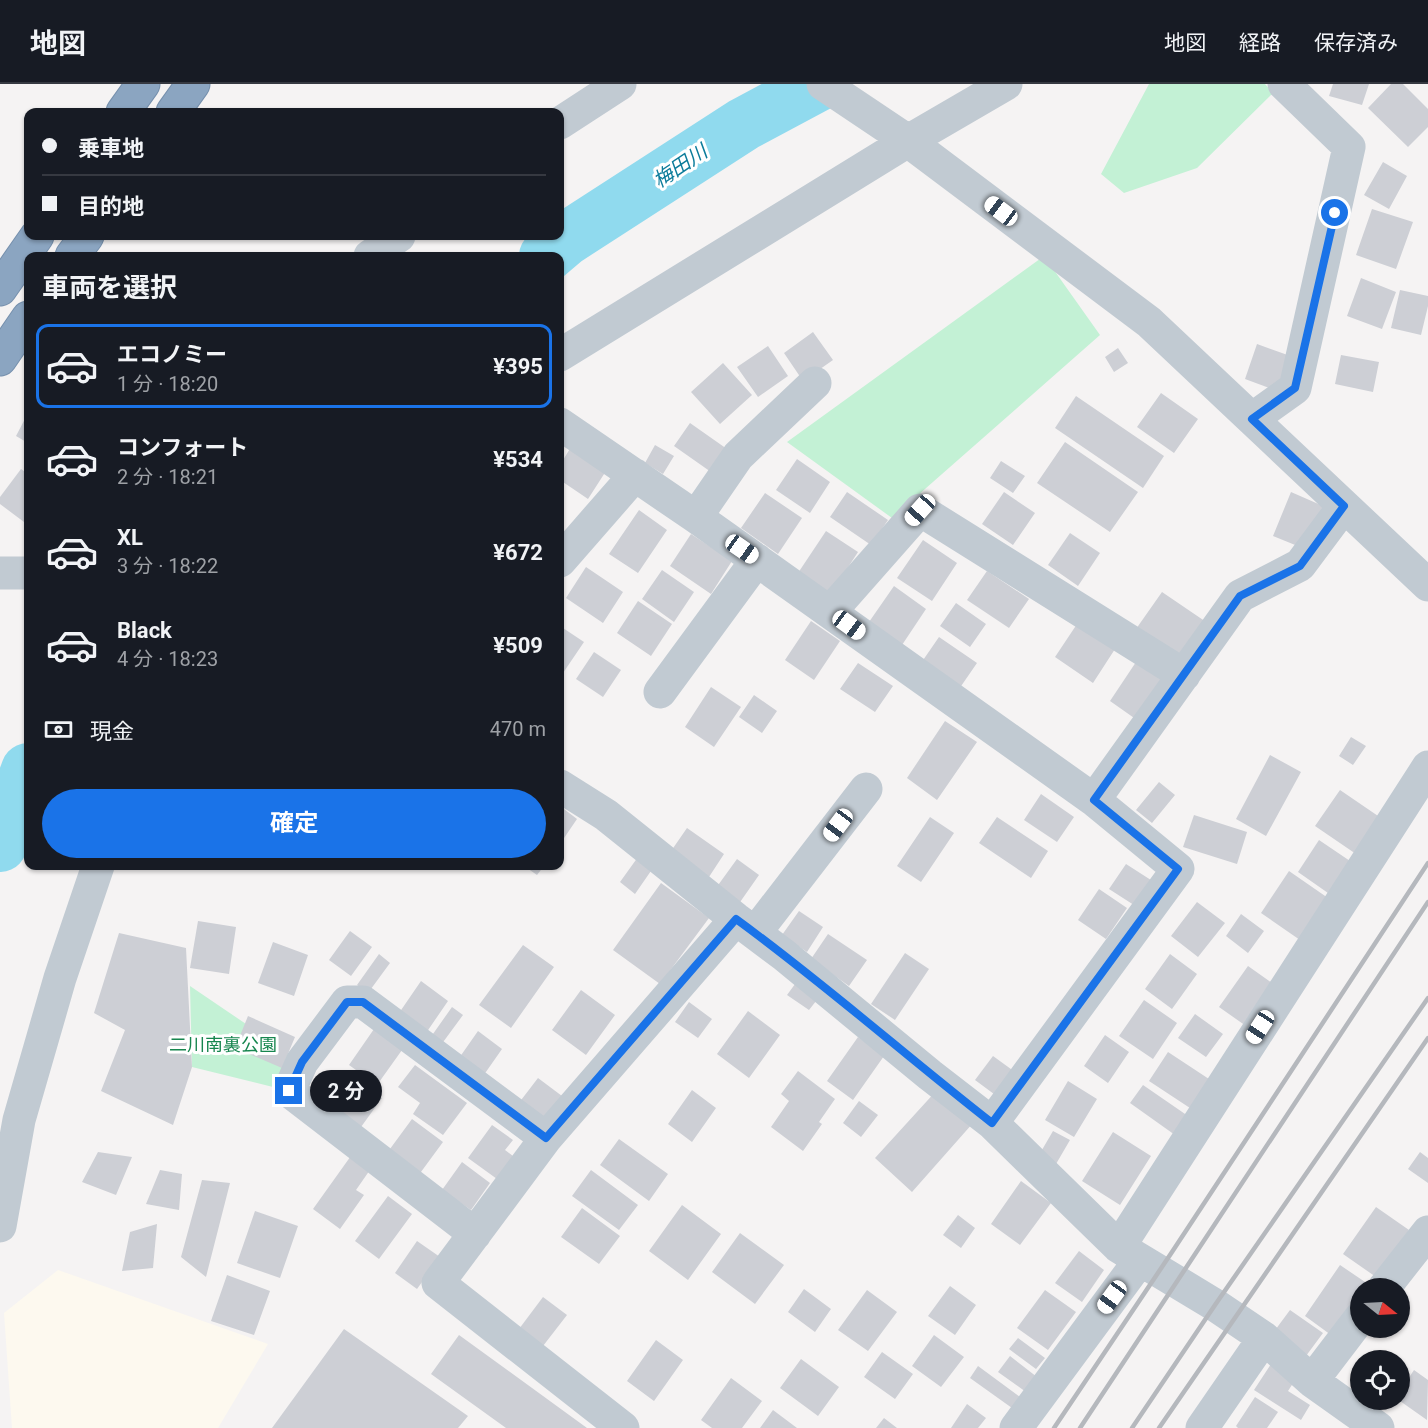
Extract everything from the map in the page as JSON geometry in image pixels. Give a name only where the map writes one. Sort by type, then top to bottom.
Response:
[{"type":"highway","points":[[126,108],[143,84]]},
{"type":"highway","points":[[176,108],[193,84]]},
{"type":"highway","points":[[0,289],[24,255]]},
{"type":"highway","points":[[0,359],[24,324]]},
{"type":"street","points":[[564,120],[620,84]]},
{"type":"street","points":[[823,84],[908,141],[1149,322],[1428,585]]},
{"type":"street","points":[[564,354],[908,141],[1006,84]]},
{"type":"street","points":[[1252,419],[1295,388],[1349,147],[1284,84]]},
{"type":"street","points":[[375,252],[393,240]]},
{"type":"street","points":[[696,517],[738,456],[815,383]]},
{"type":"street","points":[[564,427],[696,517],[1094,800],[1178,869],[992,1123]]},
{"type":"street","points":[[564,556],[635,475]]},
{"type":"street","points":[[1094,800],[1240,596],[1300,566],[1344,506]]},
{"type":"street","points":[[830,612],[920,510],[1184,675]]},
{"type":"street","points":[[660,692],[757,560]]},
{"type":"street","points":[[1016,1428],[1129,1254],[1428,767]]},
{"type":"street","points":[[564,789],[606,815],[992,1123],[1129,1254],[1215,1305],[1264,1338],[1312,1381],[1378,1428]]},
{"type":"street","points":[[623,1428],[438,1283],[546,1138],[746,926],[866,789]]},
{"type":"street","points":[[0,1226],[19,1120],[60,978],[97,870]]},
{"type":"street","points":[[475,1234],[289,1091],[302,1062],[347,1002],[363,1002],[546,1138]]},
{"type":"street","points":[[1392,1278],[1428,1232]]},
{"type":"street","points":[[1312,1381],[1350,1331]]},
{"type":"street","points":[[1202,1428],[1264,1338]]},
{"type":"shaded area","points":[[58,1270],[268,1344],[218,1428],[12,1428],[4,1313]]},
{"type":"green space","points":[[1149,84],[1265,84],[1273,93],[1197,168],[1124,193],[1101,174]]},
{"type":"green space","points":[[1044,256],[1100,335],[892,518],[787,442]]},
{"type":"green space","name":"二川南裏公園","points":[[190,986],[302,1062],[289,1091],[192,1067]]},
{"type":"building","points":[[1333,84],[1369,84],[1362,105],[1329,96]]},
{"type":"building","points":[[1391,84],[1403,84],[1428,109],[1428,127],[1408,147],[1368,108]]},
{"type":"building","points":[[1383,162],[1407,176],[1389,209],[1364,195]]},
{"type":"building","points":[[1372,209],[1413,222],[1396,269],[1356,255]]},
{"type":"building","points":[[1361,278],[1396,292],[1382,329],[1347,316]]},
{"type":"building","points":[[1400,290],[1428,296],[1421,335],[1391,328]]},
{"type":"building","points":[[813,332],[833,360],[803,381],[784,353]]},
{"type":"building","points":[[1257,344],[1296,358],[1283,393],[1245,379]]},
{"type":"building","points":[[768,346],[788,376],[758,397],[737,367]]},
{"type":"building","points":[[1118,348],[1128,363],[1114,372],[1105,357]]},
{"type":"building","points":[[1341,355],[1379,362],[1373,392],[1335,384]]},
{"type":"building","points":[[723,363],[752,395],[720,424],[691,392]]},
{"type":"building","points":[[1161,393],[1198,419],[1174,453],[1137,427]]},
{"type":"building","points":[[1076,396],[1164,456],[1143,488],[1055,428]]},
{"type":"building","points":[[24,421],[24,441],[16,436]]},
{"type":"building","points":[[690,423],[727,449],[711,472],[674,446]]},
{"type":"building","points":[[1065,442],[1138,492],[1110,532],[1037,483]]},
{"type":"building","points":[[655,445],[674,456],[663,474],[645,463]]},
{"type":"building","points":[[571,447],[606,471],[588,499],[564,483],[564,458]]},
{"type":"building","points":[[797,459],[830,482],[810,513],[776,490]]},
{"type":"building","points":[[1001,461],[1025,476],[1013,493],[990,478]]},
{"type":"building","points":[[21,469],[24,471],[24,522],[0,504],[0,497]]},
{"type":"building","points":[[847,492],[888,520],[871,545],[830,517]]},
{"type":"building","points":[[1004,492],[1035,513],[1013,545],[982,524]]},
{"type":"building","points":[[1291,492],[1323,506],[1305,549],[1273,536]]},
{"type":"building","points":[[765,493],[802,518],[778,554],[741,528]]},
{"type":"building","points":[[639,510],[667,530],[638,573],[609,554]]},
{"type":"building","points":[[826,531],[858,552],[830,595],[798,573]]},
{"type":"building","points":[[1070,533],[1100,553],[1078,586],[1048,565]]},
{"type":"building","points":[[691,534],[732,561],[711,594],[670,566]]},
{"type":"building","points":[[923,540],[957,563],[932,601],[897,578]]},
{"type":"building","points":[[586,567],[623,592],[603,623],[566,598]]},
{"type":"building","points":[[662,570],[694,592],[674,622],[642,599]]},
{"type":"building","points":[[987,571],[1029,599],[1009,628],[967,600]]},
{"type":"building","points":[[894,586],[926,609],[902,645],[869,622]]},
{"type":"building","points":[[1162,592],[1212,626],[1186,663],[1136,629]]},
{"type":"building","points":[[638,601],[672,624],[651,656],[617,633]]},
{"type":"building","points":[[956,603],[986,624],[970,647],[940,626]]},
{"type":"building","points":[[811,621],[840,641],[814,680],[785,660]]},
{"type":"building","points":[[1077,624],[1115,649],[1093,683],[1055,657]]},
{"type":"building","points":[[564,629],[584,642],[564,672]]},
{"type":"building","points":[[939,637],[977,663],[957,692],[919,666]]},
{"type":"building","points":[[594,652],[621,670],[603,697],[576,679]]},
{"type":"building","points":[[1136,662],[1164,681],[1137,720],[1110,701]]},
{"type":"building","points":[[858,663],[893,686],[875,712],[840,689]]},
{"type":"building","points":[[711,687],[741,707],[714,747],[685,727]]},
{"type":"building","points":[[754,695],[777,711],[762,733],[739,717]]},
{"type":"building","points":[[945,721],[977,742],[937,800],[907,778]]},
{"type":"building","points":[[1351,737],[1366,746],[1353,765],[1339,756]]},
{"type":"building","points":[[1270,755],[1301,772],[1266,836],[1236,819]]},
{"type":"building","points":[[1159,782],[1175,795],[1152,823],[1136,810]]},
{"type":"building","points":[[1340,790],[1381,818],[1356,854],[1315,826]]},
{"type":"building","points":[[1041,794],[1074,817],[1057,842],[1024,820]]},
{"type":"building","points":[[564,809],[577,819],[564,838]]},
{"type":"building","points":[[1194,815],[1247,832],[1237,864],[1183,847]]},
{"type":"building","points":[[930,817],[954,833],[921,882],[897,866]]},
{"type":"building","points":[[997,817],[1048,851],[1031,878],[979,843]]},
{"type":"building","points":[[687,828],[724,854],[707,880],[669,854]]},
{"type":"building","points":[[1319,840],[1350,861],[1328,893],[1298,872]]},
{"type":"building","points":[[638,857],[653,868],[635,894],[620,882]]},
{"type":"building","points":[[737,859],[759,875],[738,905],[716,888]]},
{"type":"building","points":[[1126,864],[1154,882],[1137,907],[1109,889]]},
{"type":"building","points":[[530,870],[541,870],[537,875]]},
{"type":"building","points":[[1289,871],[1328,898],[1300,940],[1261,913]]},
{"type":"building","points":[[661,883],[709,918],[660,984],[613,950]]},
{"type":"building","points":[[1099,889],[1127,908],[1106,939],[1078,920]]},
{"type":"building","points":[[1197,902],[1225,923],[1198,957],[1171,936]]},
{"type":"building","points":[[799,911],[823,927],[807,952],[782,935]]},
{"type":"building","points":[[1241,914],[1264,931],[1248,953],[1226,936]]},
{"type":"building","points":[[198,921],[236,927],[229,974],[190,968]]},
{"type":"building","points":[[350,931],[372,947],[351,976],[329,960]]},
{"type":"building","points":[[119,933],[186,948],[192,1067],[173,1125],[101,1091],[125,1030],[94,1013]]},
{"type":"building","points":[[828,934],[867,960],[849,986],[811,959]]},
{"type":"building","points":[[273,942],[308,955],[294,996],[258,983]]},
{"type":"building","points":[[523,945],[554,967],[511,1028],[479,1005]]},
{"type":"building","points":[[905,953],[929,969],[895,1020],[871,1004]]},
{"type":"building","points":[[379,954],[390,963],[368,993],[357,985]]},
{"type":"building","points":[[1170,954],[1197,974],[1172,1009],[1145,989]]},
{"type":"building","points":[[1248,966],[1275,985],[1246,1026],[1219,1007]]},
{"type":"building","points":[[798,980],[820,996],[809,1010],[787,995]]},
{"type":"building","points":[[421,981],[448,1001],[424,1036],[397,1016]]},
{"type":"building","points":[[581,990],[615,1015],[586,1055],[552,1030]]},
{"type":"building","points":[[1144,1000],[1177,1023],[1153,1059],[1119,1036]]},
{"type":"building","points":[[689,1002],[712,1019],[698,1038],[675,1022]]},
{"type":"building","points":[[452,1007],[463,1015],[438,1049],[428,1041]]},
{"type":"building","points":[[748,1011],[780,1035],[749,1078],[717,1054]]},
{"type":"building","points":[[1195,1014],[1223,1034],[1206,1057],[1178,1038]]},
{"type":"building","points":[[248,1016],[295,1037],[282,1068],[235,1048]]},
{"type":"building","points":[[374,1029],[402,1050],[377,1085],[349,1065]]},
{"type":"building","points":[[478,1031],[502,1049],[481,1079],[457,1061]]},
{"type":"building","points":[[1105,1035],[1129,1052],[1108,1083],[1084,1066]]},
{"type":"building","points":[[858,1037],[884,1056],[853,1100],[827,1081]]},
{"type":"building","points":[[1168,1052],[1212,1081],[1193,1110],[1149,1081]]},
{"type":"building","points":[[993,1056],[1015,1072],[998,1097],[975,1080]]},
{"type":"building","points":[[415,1065],[467,1103],[443,1135],[413,1114],[420,1103],[398,1087]]},
{"type":"building","points":[[345,1071],[382,1098],[361,1127],[324,1100]]},
{"type":"building","points":[[798,1071],[835,1099],[819,1122],[822,1124],[803,1151],[771,1127],[789,1101],[781,1094]]},
{"type":"building","points":[[538,1078],[562,1096],[540,1126],[515,1108]]},
{"type":"building","points":[[1068,1081],[1097,1099],[1074,1137],[1045,1120]]},
{"type":"building","points":[[1143,1085],[1188,1116],[1175,1135],[1130,1103]]},
{"type":"building","points":[[692,1090],[716,1108],[692,1142],[668,1124]]},
{"type":"building","points":[[937,1090],[973,1123],[912,1192],[875,1158]]},
{"type":"building","points":[[859,1101],[878,1115],[861,1137],[843,1123]]},
{"type":"building","points":[[412,1119],[443,1142],[418,1176],[387,1153]]},
{"type":"building","points":[[492,1125],[513,1140],[505,1150],[513,1156],[497,1179],[468,1158]]},
{"type":"building","points":[[1053,1131],[1070,1140],[1056,1164],[1039,1155]]},
{"type":"building","points":[[1113,1132],[1151,1156],[1120,1205],[1082,1181]]},
{"type":"building","points":[[619,1139],[668,1174],[649,1201],[600,1165]]},
{"type":"building","points":[[98,1152],[132,1157],[116,1195],[82,1182]]},
{"type":"building","points":[[1420,1152],[1428,1158],[1428,1183],[1408,1169]]},
{"type":"building","points":[[353,1153],[372,1167],[356,1190],[364,1195],[340,1229],[313,1209]]},
{"type":"building","points":[[462,1162],[490,1183],[471,1210],[442,1190]]},
{"type":"building","points":[[160,1170],[182,1174],[179,1210],[146,1204]]},
{"type":"building","points":[[591,1170],[638,1205],[619,1230],[572,1196]]},
{"type":"building","points":[[202,1180],[230,1183],[206,1277],[181,1257]]},
{"type":"building","points":[[1021,1181],[1051,1203],[1020,1245],[991,1224]]},
{"type":"building","points":[[388,1196],[412,1214],[379,1259],[355,1241]]},
{"type":"building","points":[[682,1205],[721,1234],[688,1280],[649,1251]]},
{"type":"building","points":[[1376,1207],[1409,1230],[1376,1277],[1343,1254]]},
{"type":"building","points":[[582,1208],[620,1236],[599,1264],[561,1237]]},
{"type":"building","points":[[255,1211],[298,1226],[280,1278],[237,1263]]},
{"type":"building","points":[[958,1215],[975,1228],[961,1248],[943,1235]]},
{"type":"building","points":[[157,1224],[153,1268],[122,1271],[130,1232]]},
{"type":"building","points":[[740,1233],[784,1265],[755,1304],[712,1272]]},
{"type":"building","points":[[417,1241],[440,1257],[417,1289],[395,1273]]},
{"type":"building","points":[[1079,1251],[1104,1270],[1082,1302],[1055,1283]]},
{"type":"building","points":[[1340,1265],[1359,1278],[1350,1278],[1350,1308],[1331,1335],[1305,1316]]},
{"type":"building","points":[[227,1275],[270,1291],[254,1335],[211,1321]]},
{"type":"building","points":[[950,1286],[976,1305],[955,1335],[928,1316]]},
{"type":"building","points":[[804,1289],[831,1309],[815,1332],[788,1312]]},
{"type":"building","points":[[867,1290],[897,1312],[868,1351],[838,1330]]},
{"type":"building","points":[[1045,1290],[1076,1312],[1048,1350],[1017,1328]]},
{"type":"building","points":[[543,1297],[567,1315],[543,1346],[519,1329]]},
{"type":"building","points":[[1290,1310],[1323,1333],[1303,1360],[1270,1337]]},
{"type":"building","points":[[344,1329],[468,1416],[458,1428],[272,1428]]},
{"type":"building","points":[[459,1335],[587,1428],[506,1428],[431,1374]]},
{"type":"building","points":[[934,1335],[964,1357],[941,1387],[912,1366]]},
{"type":"building","points":[[1018,1338],[1045,1358],[1036,1369],[1009,1349]]},
{"type":"building","points":[[656,1340],[683,1360],[654,1401],[627,1381]]},
{"type":"building","points":[[882,1352],[913,1374],[895,1399],[864,1377]]},
{"type":"building","points":[[1010,1356],[1037,1377],[1026,1392],[998,1372]]},
{"type":"building","points":[[801,1359],[839,1387],[818,1416],[780,1388]]},
{"type":"building","points":[[1273,1361],[1297,1377],[1288,1391],[1310,1405],[1301,1420],[1254,1390]]},
{"type":"building","points":[[978,1366],[1020,1397],[1012,1408],[970,1378]]},
{"type":"building","points":[[1414,1370],[1428,1380],[1427,1420],[1410,1408],[1410,1376]]},
{"type":"building","points":[[731,1378],[762,1401],[742,1428],[712,1428],[701,1420]]},
{"type":"building","points":[[1255,1397],[1278,1412],[1267,1428],[1238,1428],[1236,1426]]},
{"type":"building","points":[[967,1404],[986,1418],[978,1428],[951,1428]]},
{"type":"building","points":[[773,1410],[797,1428],[760,1428]]},
{"type":"building","points":[[884,1418],[897,1428],[876,1428]]},
{"type":"waterway","name":"梅田川","points":[[551,252],[566,239],[744,124],[819,84]]},
{"type":"waterway","name":"梅田川","points":[[0,845],[24,781]]},
{"type":"railway","points":[[1054,1428],[1428,863]]},
{"type":"railway","points":[[1080,1428],[1428,902]]},
{"type":"railway","points":[[1132,1428],[1428,998]]},
{"type":"railway","points":[[1159,1428],[1428,1038]]},
{"type":"route","points":[[289,1091],[302,1062],[347,1002],[363,1002],[546,1138],[736,919],[992,1123],[1178,869],[1094,800],[1240,596],[1300,566],[1344,506],[1252,419],[1295,388],[1335,213]]}]
